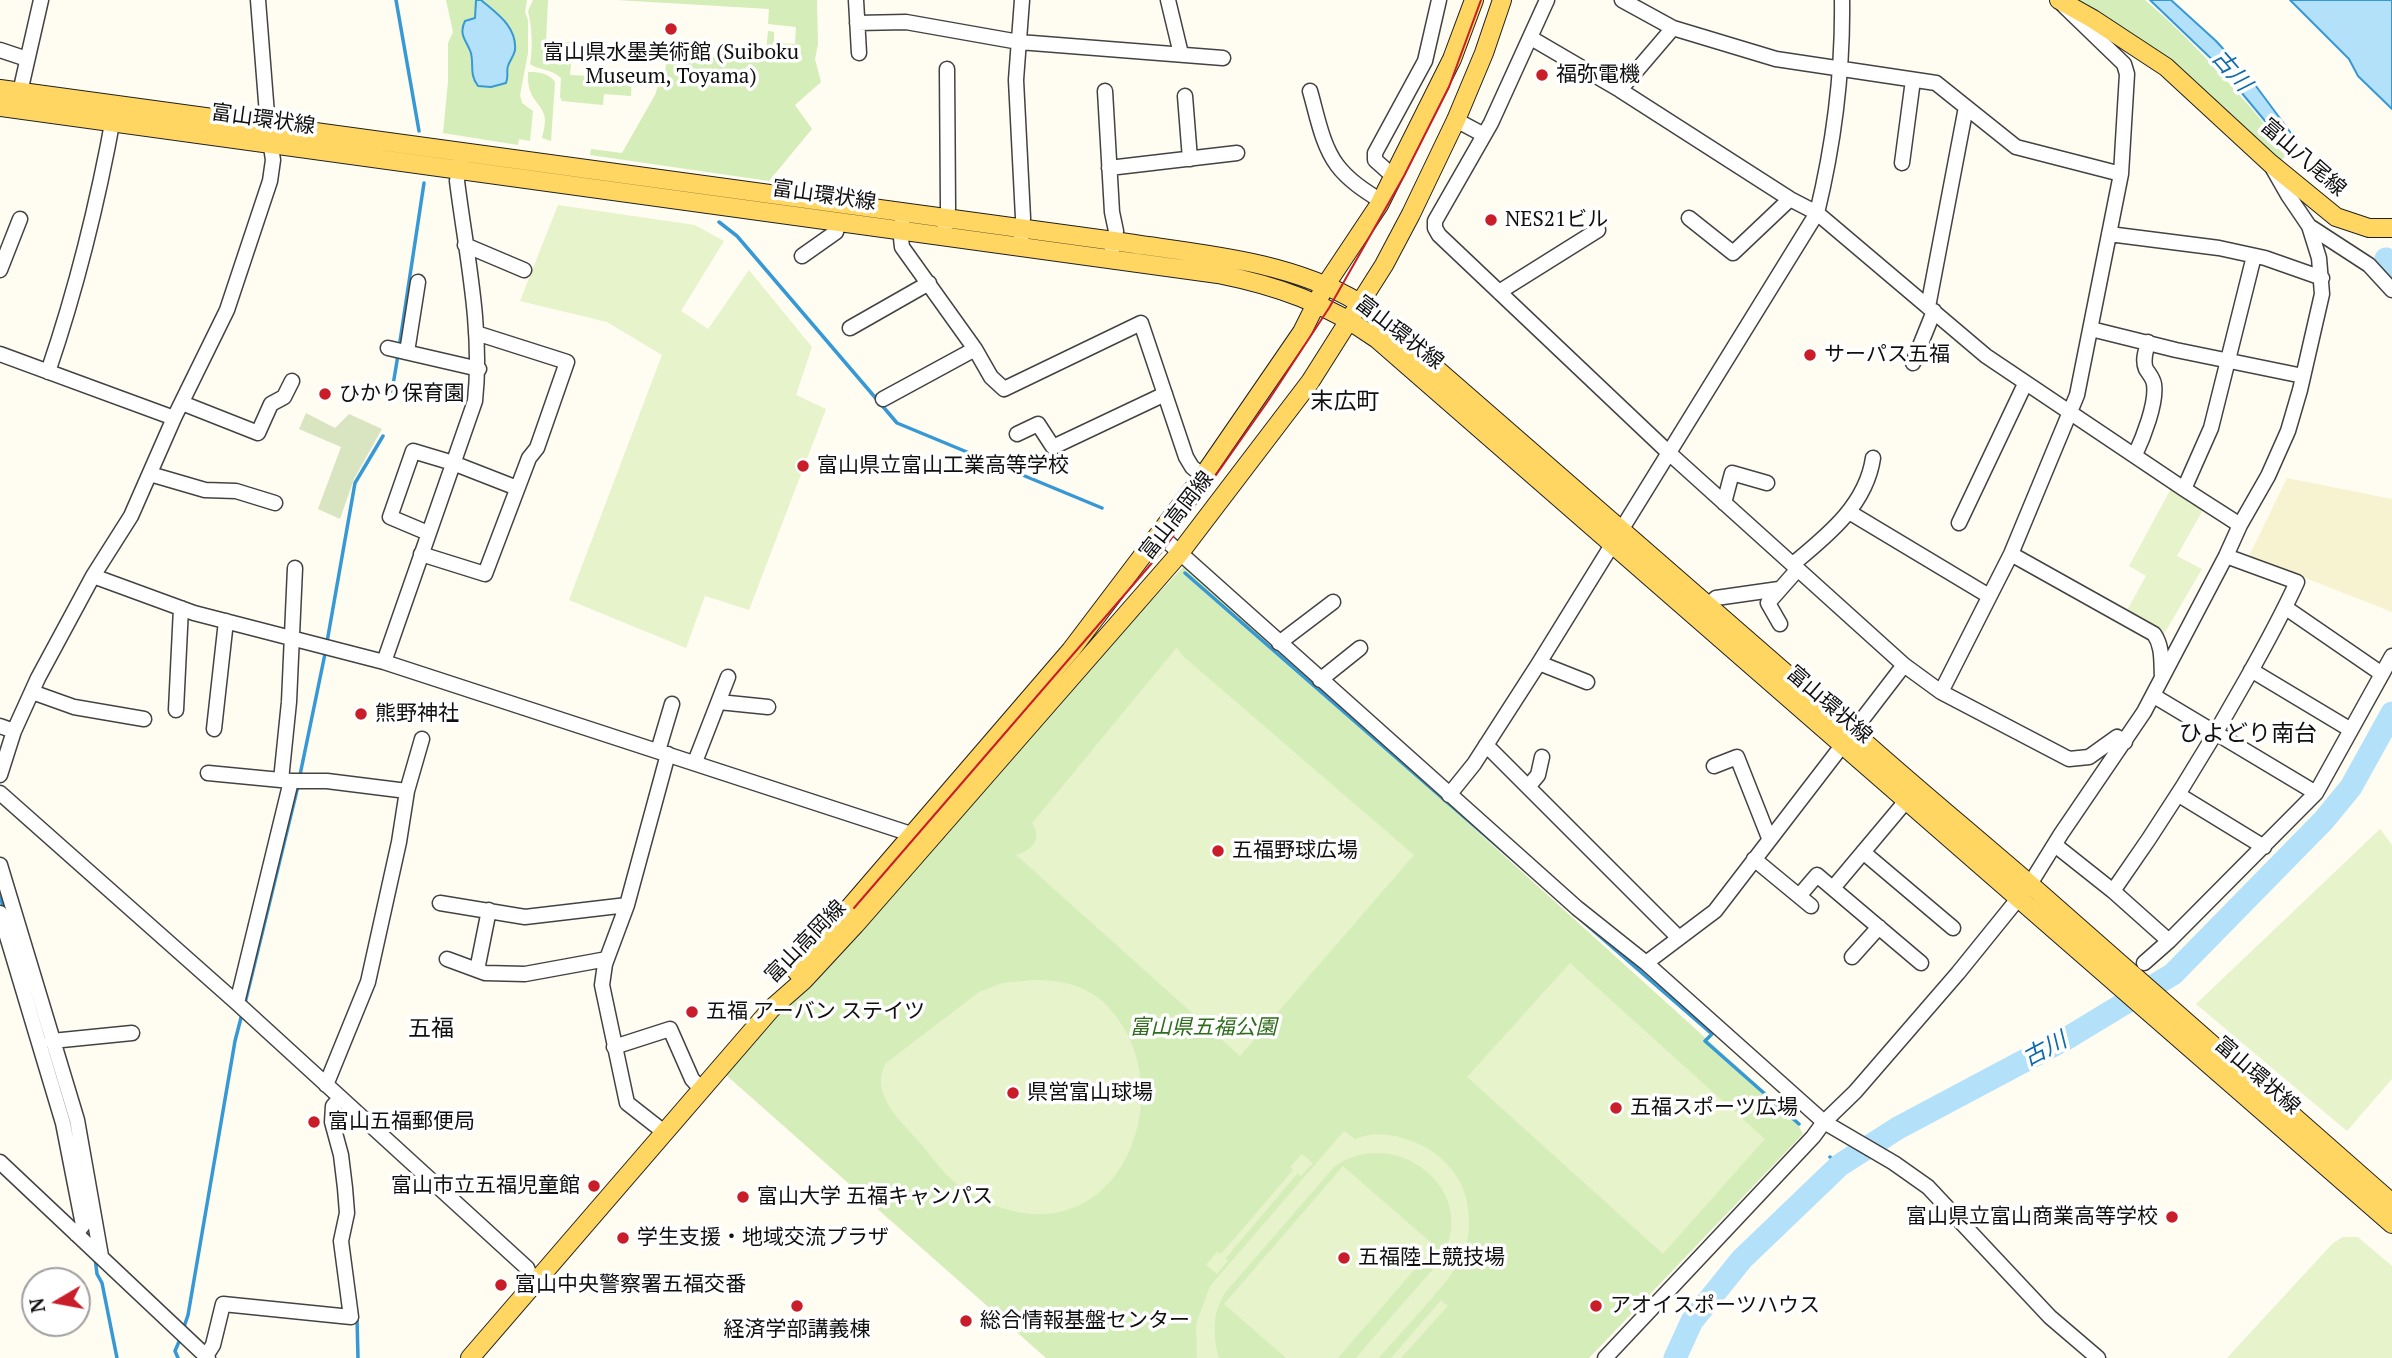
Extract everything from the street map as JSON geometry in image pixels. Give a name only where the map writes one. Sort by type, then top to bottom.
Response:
[{"type":"main road","name":"富山高岡線","points":[[771,1009],[843,915],[1059,665],[1203,475],[1302,332],[1325,286],[1381,201],[1452,60],[1474,0]]},
{"type":"main road","name":"富山高岡線","points":[[771,1009],[804,980],[855,925],[1179,554],[1310,382],[1350,320],[1411,214],[1484,53],[1502,0]]},
{"type":"main road","name":"富山八尾線","points":[[2059,0],[2094,19],[2166,67],[2270,163],[2336,217],[2369,228],[2391,230]]},
{"type":"main road","name":"富山環状線","points":[[6,103],[270,135],[459,169],[839,221],[902,221]]},
{"type":"main road","name":"富山環状線","points":[[270,135],[462,151],[1021,238],[1112,250],[1235,260],[1301,276],[1325,286],[1360,303],[1853,731],[2024,891]]},
{"type":"main road","name":"富山環状線","points":[[1112,250],[1253,281],[1317,303],[1350,320],[1377,340],[1906,801],[2132,975],[2160,1012],[2392,1224]]},
{"type":"main road","points":[[470,1358],[771,1009]]},
{"type":"main road","name":"富山環状線","points":[[2160,1012],[2392,1203]]},
{"type":"street","points":[[6,103],[27,59],[41,0]]},
{"type":"street","points":[[0,775],[32,692],[93,576],[131,516],[174,418],[228,310],[270,181],[273,160],[258,0]]},
{"type":"street","points":[[856,0],[859,52]]},
{"type":"street","points":[[1021,238],[1016,80],[1022,0]]},
{"type":"street","points":[[1168,0],[1181,54]]},
{"type":"street","points":[[1394,177],[1375,160],[1375,153],[1425,61],[1439,0]]},
{"type":"street","points":[[1547,0],[1483,135],[1435,221],[1439,235],[1669,453],[1904,665],[1941,692],[2069,759],[2089,757],[2117,737],[2124,742]]},
{"type":"street","points":[[1622,0],[1673,28],[1776,59],[1936,83],[2017,146],[2121,174]]},
{"type":"street","points":[[1449,795],[1474,764],[1539,663],[1817,213],[1827,175],[1842,70],[1842,0]]},
{"type":"street","points":[[1941,692],[2011,554],[2077,395],[2121,174],[2127,74],[2124,64],[2096,34],[2080,24],[2059,0]]},
{"type":"street","points":[[858,23],[906,22],[1019,42],[1223,58]]},
{"type":"street","points":[[1620,90],[1673,28]]},
{"type":"street","points":[[1531,38],[1620,90],[1790,199],[1817,213],[1986,356],[2183,489],[2240,524]]},
{"type":"street","points":[[0,50],[27,59]]},
{"type":"street","points":[[945,227],[947,69]]},
{"type":"street","points":[[1902,163],[1913,80]]},
{"type":"street","points":[[1104,90],[1112,212],[1116,231],[1112,250]]},
{"type":"street","points":[[1310,91],[1328,149],[1337,165],[1356,185],[1381,201]]},
{"type":"street","points":[[1185,96],[1190,159]]},
{"type":"street","points":[[1913,363],[1931,309],[1966,107]]},
{"type":"street","points":[[48,372],[67,316],[93,222],[114,114]]},
{"type":"street","points":[[1455,120],[1483,135]]},
{"type":"street","points":[[384,662],[475,401],[479,369],[457,181],[462,151]]},
{"type":"street","points":[[1109,168],[1237,153]]},
{"type":"street","points":[[1605,1358],[1804,1147],[1831,1126],[1855,1092],[1958,973],[2024,891],[2154,696],[2240,524],[2268,476],[2288,430],[2322,294],[2319,258],[2309,226],[2270,163]]},
{"type":"street","points":[[1689,218],[1733,253],[1790,199]]},
{"type":"street","points":[[0,270],[20,219]]},
{"type":"street","points":[[802,256],[836,232],[839,221]]},
{"type":"street","points":[[902,221],[902,247],[975,349],[990,377],[1004,389],[1141,323],[1186,457],[1192,467],[1203,475]]},
{"type":"street","points":[[2309,226],[2369,265],[2392,290]]},
{"type":"street","points":[[1499,292],[1598,230]]},
{"type":"street","points":[[2109,234],[2164,239],[2254,256],[2322,278]]},
{"type":"street","points":[[465,245],[524,270]]},
{"type":"street","points":[[2183,489],[2211,428],[2254,256]]},
{"type":"street","points":[[418,282],[398,350],[479,369]]},
{"type":"street","points":[[850,328],[929,283]]},
{"type":"street","points":[[2091,329],[2303,376]]},
{"type":"street","points":[[421,554],[485,574],[529,458],[537,448],[567,362],[476,333]]},
{"type":"street","points":[[2135,455],[2146,428],[2153,395],[2154,385],[2144,360],[2148,342]]},
{"type":"street","points":[[883,399],[975,349]]},
{"type":"street","points":[[0,354],[174,418]]},
{"type":"street","points":[[182,403],[258,433],[271,404],[284,397],[292,381]]},
{"type":"street","points":[[1959,523],[2025,384]]},
{"type":"street","points":[[1017,434],[1038,424],[1053,447],[1165,394]]},
{"type":"street","points":[[428,533],[390,517],[413,451],[453,463],[517,488]]},
{"type":"street","points":[[1780,624],[1768,603],[1795,566],[1849,512],[1870,477],[1873,458]]},
{"type":"street","points":[[1724,503],[1732,473],[1768,483]]},
{"type":"street","points":[[150,474],[205,490],[236,491],[275,503]]},
{"type":"street","points":[[1849,512],[1989,596]]},
{"type":"street","points":[[1160,535],[1577,908],[1646,963],[1831,1126],[1895,1163],[1928,1187],[2050,1317],[2098,1358]]},
{"type":"street","points":[[2011,554],[2154,635],[2159,641],[2162,678]]},
{"type":"street","points":[[2113,891],[2179,795],[2217,733],[2286,608],[2297,582],[2226,556]]},
{"type":"street","points":[[237,1003],[286,781],[295,568]]},
{"type":"street","points":[[93,576],[181,608],[384,662],[911,834]]},
{"type":"street","points":[[1708,605],[1716,598],[1779,589]]},
{"type":"street","points":[[1279,643],[1333,602]]},
{"type":"street","points":[[176,710],[181,608]]},
{"type":"street","points":[[2286,608],[2382,674]]},
{"type":"street","points":[[214,729],[226,621]]},
{"type":"street","points":[[1320,680],[1360,648]]},
{"type":"street","points":[[2132,975],[2169,942],[2316,793],[2392,656]]},
{"type":"street","points":[[1539,663],[1587,682]]},
{"type":"street","points":[[1646,963],[1715,911],[1904,665]]},
{"type":"street","points":[[2251,670],[2351,730]]},
{"type":"street","points":[[695,762],[728,677]]},
{"type":"street","points":[[32,692],[74,707],[144,719]]},
{"type":"street","points":[[2154,696],[2316,793]]},
{"type":"street","points":[[719,702],[768,706]]},
{"type":"street","points":[[664,1132],[627,1103],[601,985],[607,959],[627,905],[672,705]]},
{"type":"street","points":[[0,726],[15,731]]},
{"type":"street","points":[[326,1085],[368,982],[399,842],[407,792],[422,739]]},
{"type":"street","points":[[1486,746],[1678,937]]},
{"type":"street","points":[[1528,787],[1538,775],[1542,757]]},
{"type":"street","points":[[1714,766],[1737,757],[1769,838]]},
{"type":"street","points":[[208,773],[286,781],[327,781],[407,792]]},
{"type":"street","points":[[0,793],[237,1003],[527,1268],[534,1284]]},
{"type":"street","points":[[2179,795],[2264,848]]},
{"type":"street","points":[[1833,888],[1906,801]]},
{"type":"street","points":[[2055,845],[2113,891],[2169,942]]},
{"type":"street","points":[[1863,852],[1953,928]]},
{"type":"street","points":[[1754,859],[1811,906]]},
{"type":"street","points":[[0,865],[76,1120],[100,1256]]},
{"type":"street","points":[[1799,896],[1817,875],[1921,962]]},
{"type":"street","points":[[440,903],[525,917],[627,905]]},
{"type":"street","points":[[477,970],[489,909]]},
{"type":"street","points":[[0,913],[63,1123],[83,1225],[80,1238]]},
{"type":"street","points":[[1852,957],[1879,927]]},
{"type":"street","points":[[447,959],[485,973],[525,974],[607,959]]},
{"type":"street","points":[[614,1047],[670,1029],[692,1080],[706,1083]]},
{"type":"street","points":[[52,1041],[132,1034]]},
{"type":"street","points":[[0,1162],[207,1357],[213,1345],[223,1304],[351,1317],[341,1241],[347,1213],[345,1188],[341,1155],[332,1122],[333,1106],[340,1098]]},
{"type":"shaded area","points":[[2287,478],[2392,499],[2392,612],[2249,556]]},
{"type":"green space","points":[[446,0],[527,0],[525,12],[528,20],[528,53],[520,95],[522,103],[533,111],[530,141],[519,139],[518,145],[443,133],[448,82],[448,43],[453,32]]},
{"type":"green space","points":[[533,0],[548,0],[546,42],[573,42],[570,75],[632,78],[631,96],[604,94],[603,105],[562,101],[561,78],[530,64],[532,38],[528,11]]},
{"type":"green space","points":[[616,0],[817,0],[818,44],[815,59],[821,82],[795,105],[812,129],[769,181],[590,155],[591,149],[622,153],[658,86],[664,84],[667,54],[740,59],[741,50],[766,52],[768,31],[774,32],[774,43],[795,44],[796,27],[768,24],[769,9]]},
{"type":"green space","points":[[2071,0],[2145,0],[2202,54],[2289,153],[2280,161]]},
{"type":"green space","points":[[528,72],[543,74],[555,82],[551,141],[542,138],[544,114],[532,96]]},
{"type":"green space","points":[[558,205],[695,225],[724,241],[681,311],[708,329],[749,270],[812,347],[796,395],[826,409],[749,610],[705,596],[686,648],[569,600],[662,355],[607,322],[520,301]]},
{"type":"green space","points":[[306,413],[335,428],[349,414],[382,429],[354,479],[340,519],[318,509],[341,447],[299,429]]},
{"type":"green space","points":[[2173,485],[2204,508],[2177,556],[2202,569],[2164,634],[2126,612],[2146,576],[2129,566]]},
{"type":"green space","name":"富山県五福公園","points":[[1184,566],[1795,1119],[1803,1134],[1589,1358],[1046,1358],[726,1075],[894,881]]},
{"type":"green space","name":"五福野球広場","points":[[1177,647],[1183,656],[1414,855],[1240,1056],[1016,855],[1034,844],[1036,834],[1032,823]]},
{"type":"green space","points":[[2380,829],[2392,845],[2392,1079],[2347,1131],[2196,1004]]},
{"type":"green space","name":"五福スポーツ広場","points":[[1570,963],[1765,1139],[1663,1254],[1467,1077]]},
{"type":"green space","name":"県営富山球場","points":[[1033,980],[1076,986],[1108,1006],[1122,1025],[1136,1056],[1141,1089],[1139,1122],[1128,1154],[1111,1180],[1088,1201],[1058,1212],[1023,1213],[1004,1209],[976,1197],[960,1186],[897,1117],[881,1086],[886,1063],[979,992],[1002,983]]},
{"type":"green space","points":[[1344,1131],[1355,1139],[1382,1134],[1410,1140],[1433,1152],[1451,1169],[1464,1190],[1469,1215],[1466,1244],[1455,1269],[1379,1358],[1356,1358],[1436,1265],[1447,1246],[1452,1222],[1448,1200],[1437,1182],[1420,1167],[1401,1157],[1378,1153],[1356,1156],[1334,1167],[1225,1293],[1218,1308],[1215,1325],[1219,1358],[1197,1358],[1196,1324],[1210,1286]]},
{"type":"green space","points":[[1302,1154],[1313,1163],[1301,1176],[1297,1174],[1226,1258],[1228,1261],[1217,1274],[1206,1265],[1217,1252],[1221,1254],[1293,1170],[1290,1167]]},
{"type":"green space","name":"五福陸上競技場","points":[[1343,1166],[1435,1246],[1338,1358],[1286,1358],[1224,1304]]},
{"type":"green space","points":[[2343,1237],[2358,1237],[2392,1266],[2392,1358],[2227,1358],[2333,1243]]},
{"type":"green space","points":[[1441,1300],[1448,1306],[1401,1358],[1391,1358]]},
{"type":"water","points":[[476,0],[481,0],[499,15],[509,27],[515,41],[515,50],[507,68],[506,83],[491,87],[478,86],[475,82],[471,53],[463,34],[465,21],[475,18]]},
{"type":"water","points":[[2150,0],[2171,0],[2216,41],[2250,78],[2299,144],[2290,151],[2221,68]]},
{"type":"water","points":[[2290,0],[2392,0],[2392,109],[2358,76],[2349,59]]},
{"type":"waterway","points":[[396,0],[419,131]]},
{"type":"waterway","points":[[399,348],[424,183]]},
{"type":"waterway","points":[[719,222],[737,236],[897,423],[1102,508]]},
{"type":"waterway","name":"古川","points":[[2386,259],[2392,267]]},
{"type":"waterway","points":[[392,391],[398,355]]},
{"type":"waterway","points":[[327,642],[355,483],[383,436]]},
{"type":"waterway","points":[[1185,573],[1527,872]]},
{"type":"waterway","points":[[300,775],[326,649]]},
{"type":"waterway","name":"古川","points":[[1675,1358],[1692,1321],[1742,1259],[1840,1165],[1898,1128],[2069,1037],[2173,974],[2324,820],[2351,787],[2392,713]]},
{"type":"waterway","points":[[245,1003],[298,786]]},
{"type":"waterway","points":[[0,897],[4,909]]},
{"type":"waterway","points":[[1580,919],[1712,1034],[1705,1041],[1799,1124]]},
{"type":"waterway","points":[[183,1330],[188,1315],[235,1041],[242,1014]]},
{"type":"waterway","points":[[1830,1157],[1840,1165]]},
{"type":"waterway","points":[[95,1258],[117,1358]]},
{"type":"waterway","points":[[357,1318],[358,1358]]},
{"type":"waterway","points":[[178,1358],[175,1351],[181,1337]]},
{"type":"tram line","points":[[854,908],[1164,549],[1268,401],[1329,308],[1404,176],[1449,87],[1481,0]]},
{"type":"place","name":"富山県水墨美術館 (Suiboku Museum, Toyama)","points":[[671,29]]},
{"type":"place","name":"福弥電機","points":[[1542,75]]},
{"type":"place","name":"NES21ビル","points":[[1491,220]]},
{"type":"place","name":"サーパス五福","points":[[1810,355]]},
{"type":"place","name":"ひかり保育園","points":[[325,394]]},
{"type":"place","name":"富山県立富山工業高等学校","points":[[803,466]]},
{"type":"place","name":"熊野神社","points":[[361,714]]},
{"type":"place","name":"五福野球広場","points":[[1218,851]]},
{"type":"place","name":"五福 アーバン ステイツ","points":[[692,1012]]},
{"type":"place","name":"県営富山球場","points":[[1013,1093]]},
{"type":"place","name":"五福スポーツ広場","points":[[1616,1108]]},
{"type":"place","name":"富山五福郵便局","points":[[314,1122]]},
{"type":"place","name":"富山市立五福児童館","points":[[594,1186]]},
{"type":"place","name":"富山大学 五福キャンパス","points":[[743,1197]]},
{"type":"place","name":"富山県立富山商業高等学校","points":[[2172,1217]]},
{"type":"place","name":"学生支援・地域交流プラザ","points":[[623,1238]]},
{"type":"place","name":"五福陸上競技場","points":[[1344,1258]]},
{"type":"place","name":"富山中央警察署五福交番","points":[[501,1285]]},
{"type":"place","name":"経済学部講義棟","points":[[797,1306]]},
{"type":"place","name":"アオイスポーツハウス","points":[[1596,1306]]},
{"type":"place","name":"総合情報基盤センター","points":[[966,1321]]},
{"type":"district","name":"末広町","points":[[1345,402]]},
{"type":"district","name":"ひよどり南台","points":[[2248,734]]},
{"type":"district","name":"五福","points":[[431,1029]]}]
